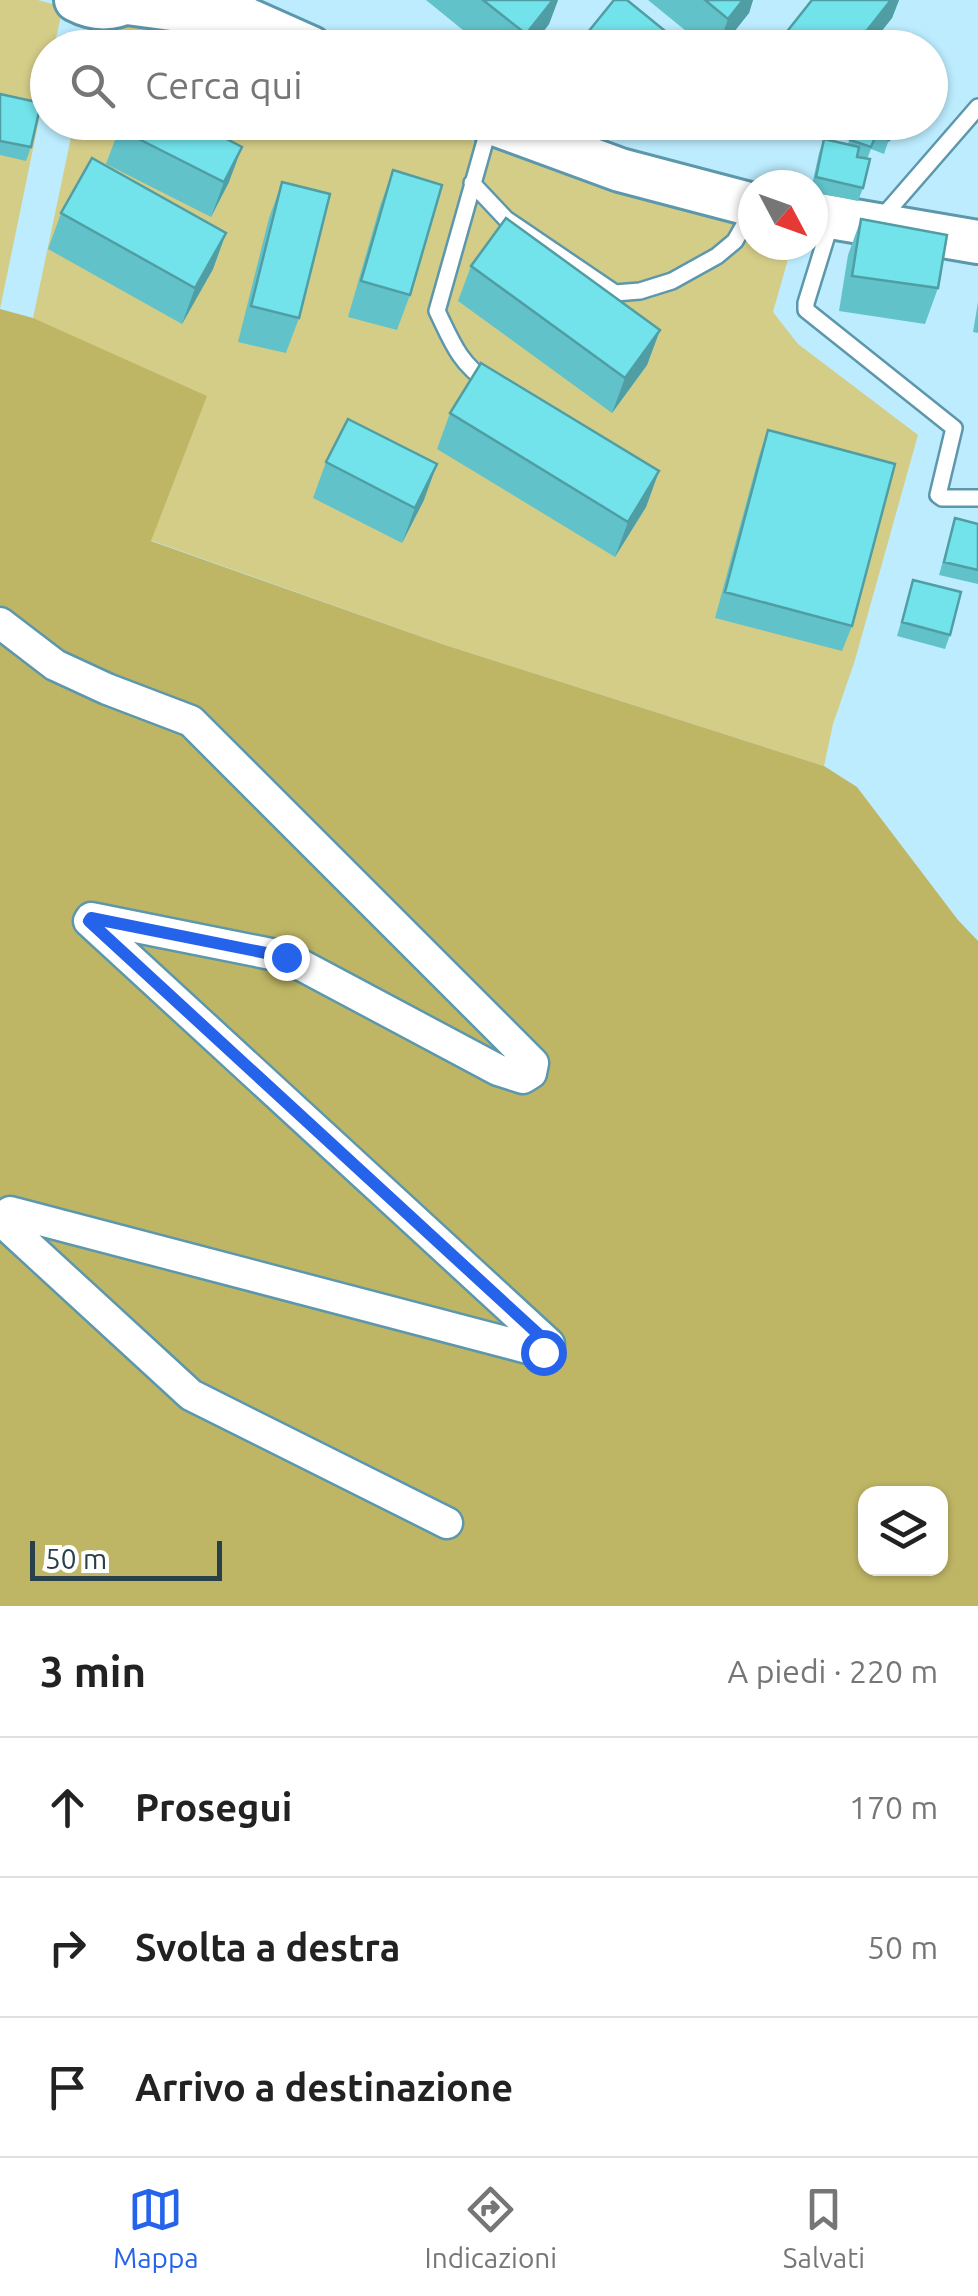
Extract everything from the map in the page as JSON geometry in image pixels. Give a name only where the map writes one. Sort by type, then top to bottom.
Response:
[{"type":"main road","points":[[76,0],[94,8],[111,8],[129,1],[232,10],[273,30]]},
{"type":"main road","points":[[536,140],[620,170],[738,201]]},
{"type":"main road","points":[[828,217],[978,242]]},
{"type":"street","points":[[0,622],[55,665],[192,721],[533,1064],[531,1073],[522,1078],[498,1070],[286,957],[91,918],[89,921],[549,1344],[543,1352],[10,1212],[6,1225],[191,1395],[446,1523]]},
{"type":"lane","points":[[876,225],[978,107]]},
{"type":"lane","points":[[484,140],[437,311],[459,358],[504,392]]},
{"type":"lane","points":[[472,183],[506,219],[615,293],[640,291],[672,281],[717,256],[738,235]]},
{"type":"lane","points":[[814,260],[806,310],[954,428],[938,495],[978,498]]},
{"type":"shaded area","points":[[0,0],[38,0],[63,7],[58,30],[30,30],[30,140],[35,140],[0,309]]},
{"type":"shaded area","points":[[95,21],[164,30],[93,30]]},
{"type":"shaded area","points":[[70,140],[470,140],[613,190],[738,222],[738,260],[788,260],[773,312],[798,344],[918,435],[824,766],[442,644],[150,540],[33,318]]},
{"type":"shaded area","points":[[0,309],[33,318],[207,396],[151,541],[442,644],[824,766],[857,787],[978,941],[978,1606],[0,1606]]},
{"type":"building","points":[[483,0],[553,0],[529,30],[521,30]]},
{"type":"building","points":[[614,0],[627,0],[664,30],[590,30]]},
{"type":"building","points":[[705,0],[743,0],[728,19]]},
{"type":"building","points":[[812,0],[891,0],[867,30],[788,30]]},
{"type":"building","points":[[0,94],[30,101],[31,147],[0,141]]},
{"type":"building","points":[[141,140],[229,140],[242,147],[224,182]]},
{"type":"building","points":[[824,140],[859,147],[857,157],[870,159],[863,188],[828,180],[828,170],[817,170]]},
{"type":"building","points":[[850,140],[874,140],[871,147]]},
{"type":"building","points":[[92,158],[226,233],[195,288],[61,213]]},
{"type":"building","points":[[393,170],[442,185],[410,295],[361,281]]},
{"type":"building","points":[[282,182],[330,194],[299,318],[251,306]]},
{"type":"building","points":[[506,218],[660,330],[625,378],[471,266]]},
{"type":"building","points":[[861,219],[947,235],[938,288],[852,276]]},
{"type":"building","points":[[481,363],[659,471],[628,522],[450,413]]},
{"type":"building","points":[[348,419],[437,464],[415,508],[326,462]]},
{"type":"building","points":[[768,430],[895,464],[852,626],[725,592]]},
{"type":"building","points":[[955,518],[978,524],[978,570],[944,562]]},
{"type":"building","points":[[913,580],[961,592],[950,635],[902,622]]},
{"type":"route","points":[[286,957],[91,918],[89,921],[549,1344],[543,1352]]}]
